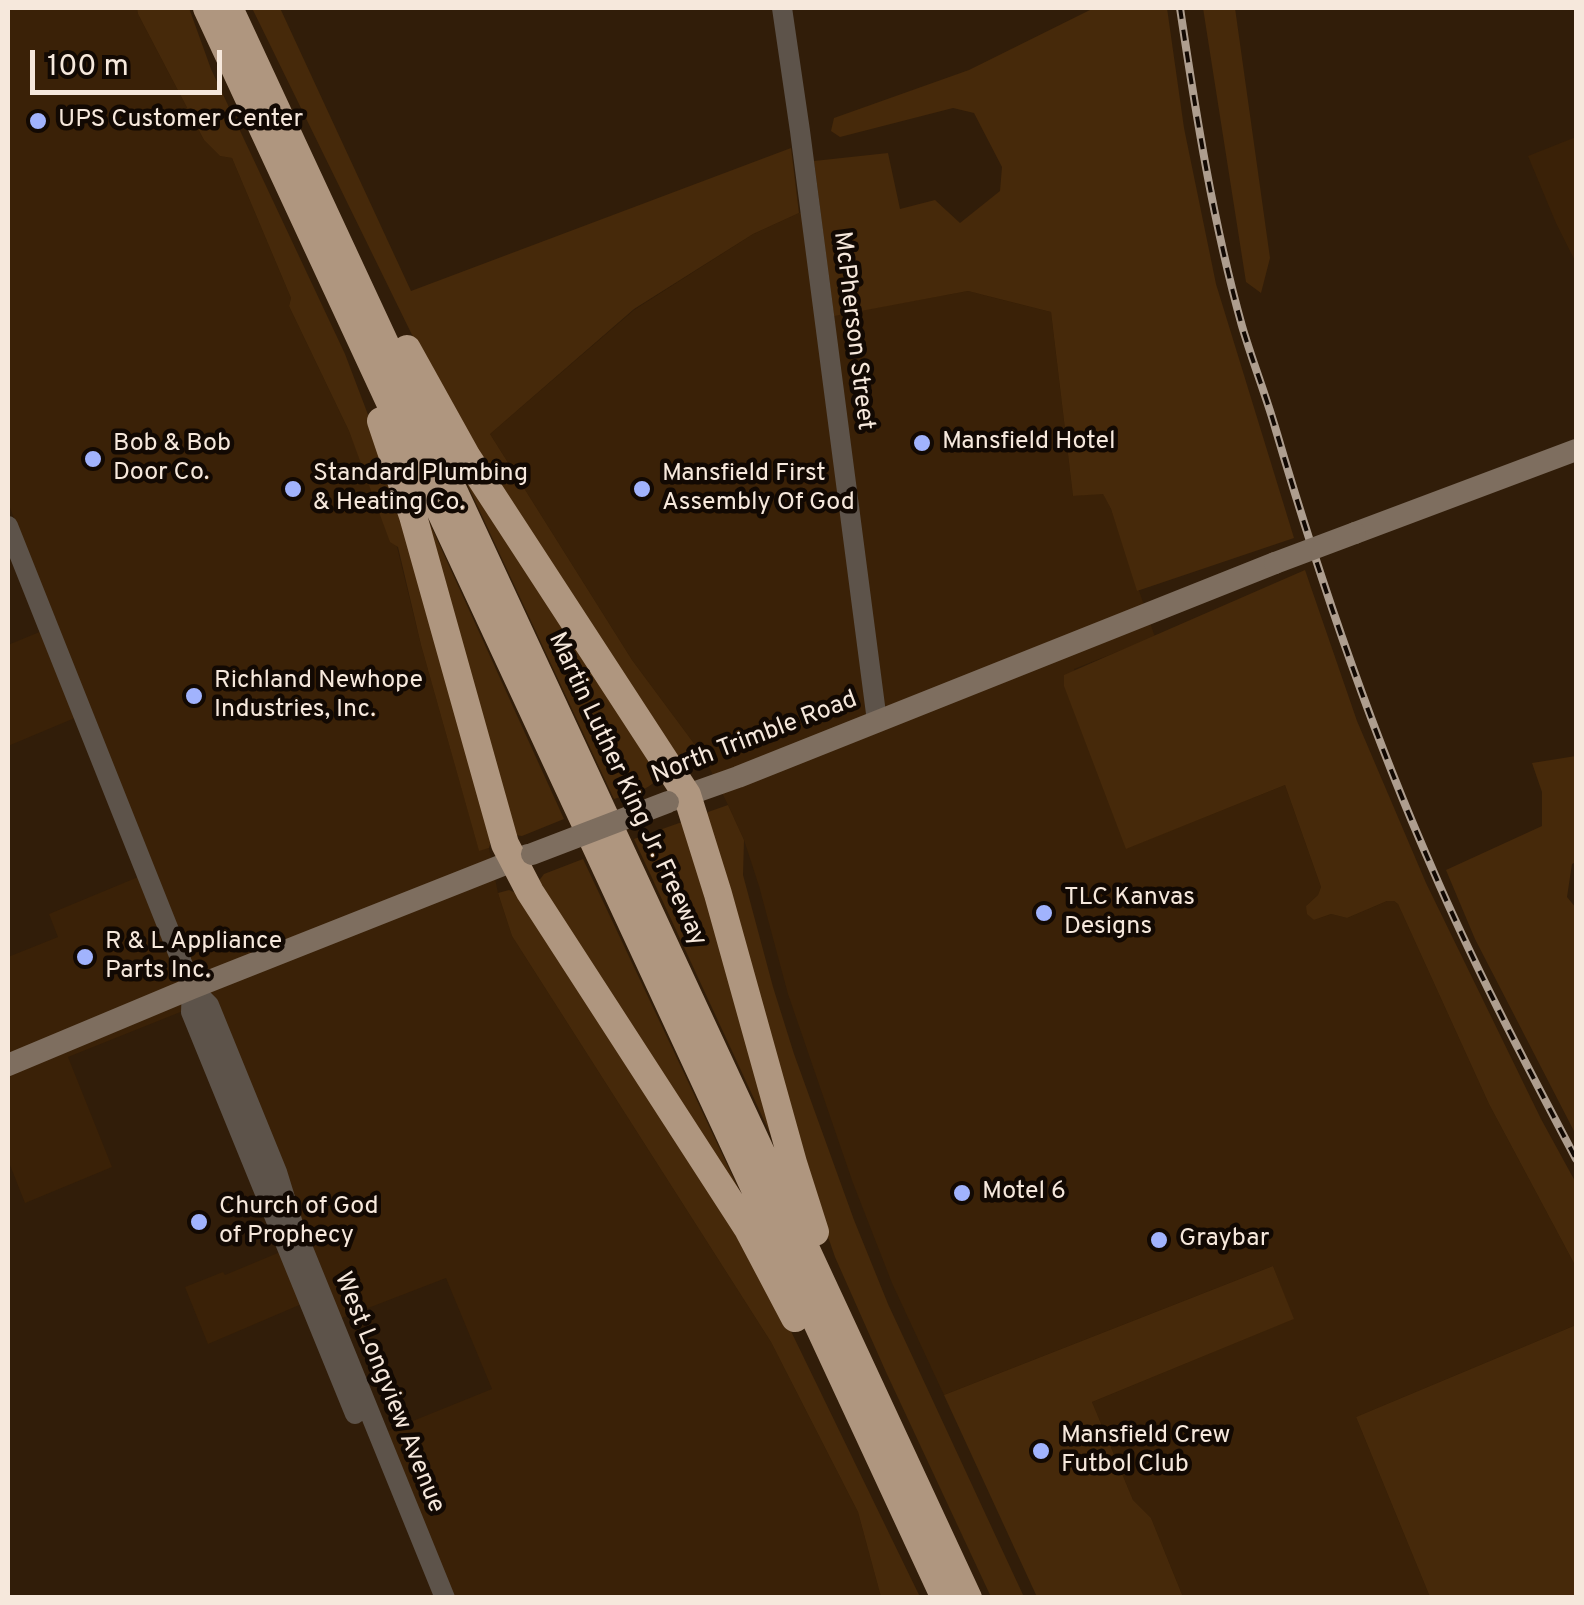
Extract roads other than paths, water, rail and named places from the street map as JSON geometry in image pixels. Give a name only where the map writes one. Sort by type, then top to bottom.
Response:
[{"type":"highway","points":[[222,14],[264,57],[448,426],[677,798],[708,862],[805,1202],[835,1284],[885,1396],[892,1433]]},
{"type":"highway","points":[[222,14],[227,76],[364,373],[388,438],[500,829],[522,857],[530,892],[748,1229],[790,1306],[932,1598]]},
{"type":"highway","name":"Martin Luther King Jr. Freeway","points":[[222,14],[968,1598]]},
{"type":"highway","name":"Martin Luther King Jr. Freeway","points":[[222,14],[945,1598]]},
{"type":"main road","name":"North Trimble Road","points":[[8,1065],[522,857],[1275,563],[1576,450]]},
{"type":"street","name":"McPherson Street","points":[[782,8],[878,721]]},
{"type":"street","name":"West Longview Avenue","points":[[8,526],[192,988],[208,1005],[277,1172],[291,1220],[445,1598]]},
{"type":"street","name":"West Longview Avenue","points":[[192,988],[191,1012],[430,1598]]},
{"type":"railway","points":[[1180,8],[1206,168],[1232,287],[1346,650],[1448,905],[1576,1159]]},
{"type":"place","name":"UPS Customer Center","points":[[38,121]]},
{"type":"place","name":"Mansfield Hotel","points":[[922,443]]},
{"type":"place","name":"Bob & Bob Door Co.","points":[[93,459]]},
{"type":"place","name":"Standard Plumbing & Heating Co.","points":[[293,489]]},
{"type":"place","name":"Mansfield First Assembly Of God","points":[[642,489]]},
{"type":"place","name":"Richland Newhope Industries, Inc.","points":[[194,696]]},
{"type":"place","name":"TLC Kanvas Designs","points":[[1044,913]]},
{"type":"place","name":"R & L Appliance Parts Inc.","points":[[85,957]]},
{"type":"place","name":"Motel 6","points":[[962,1193]]},
{"type":"place","name":"Church of God of Prophecy","points":[[199,1222]]},
{"type":"place","name":"Graybar","points":[[1159,1240]]},
{"type":"place","name":"Mansfield Crew Futbol Club","points":[[1041,1451]]}]
